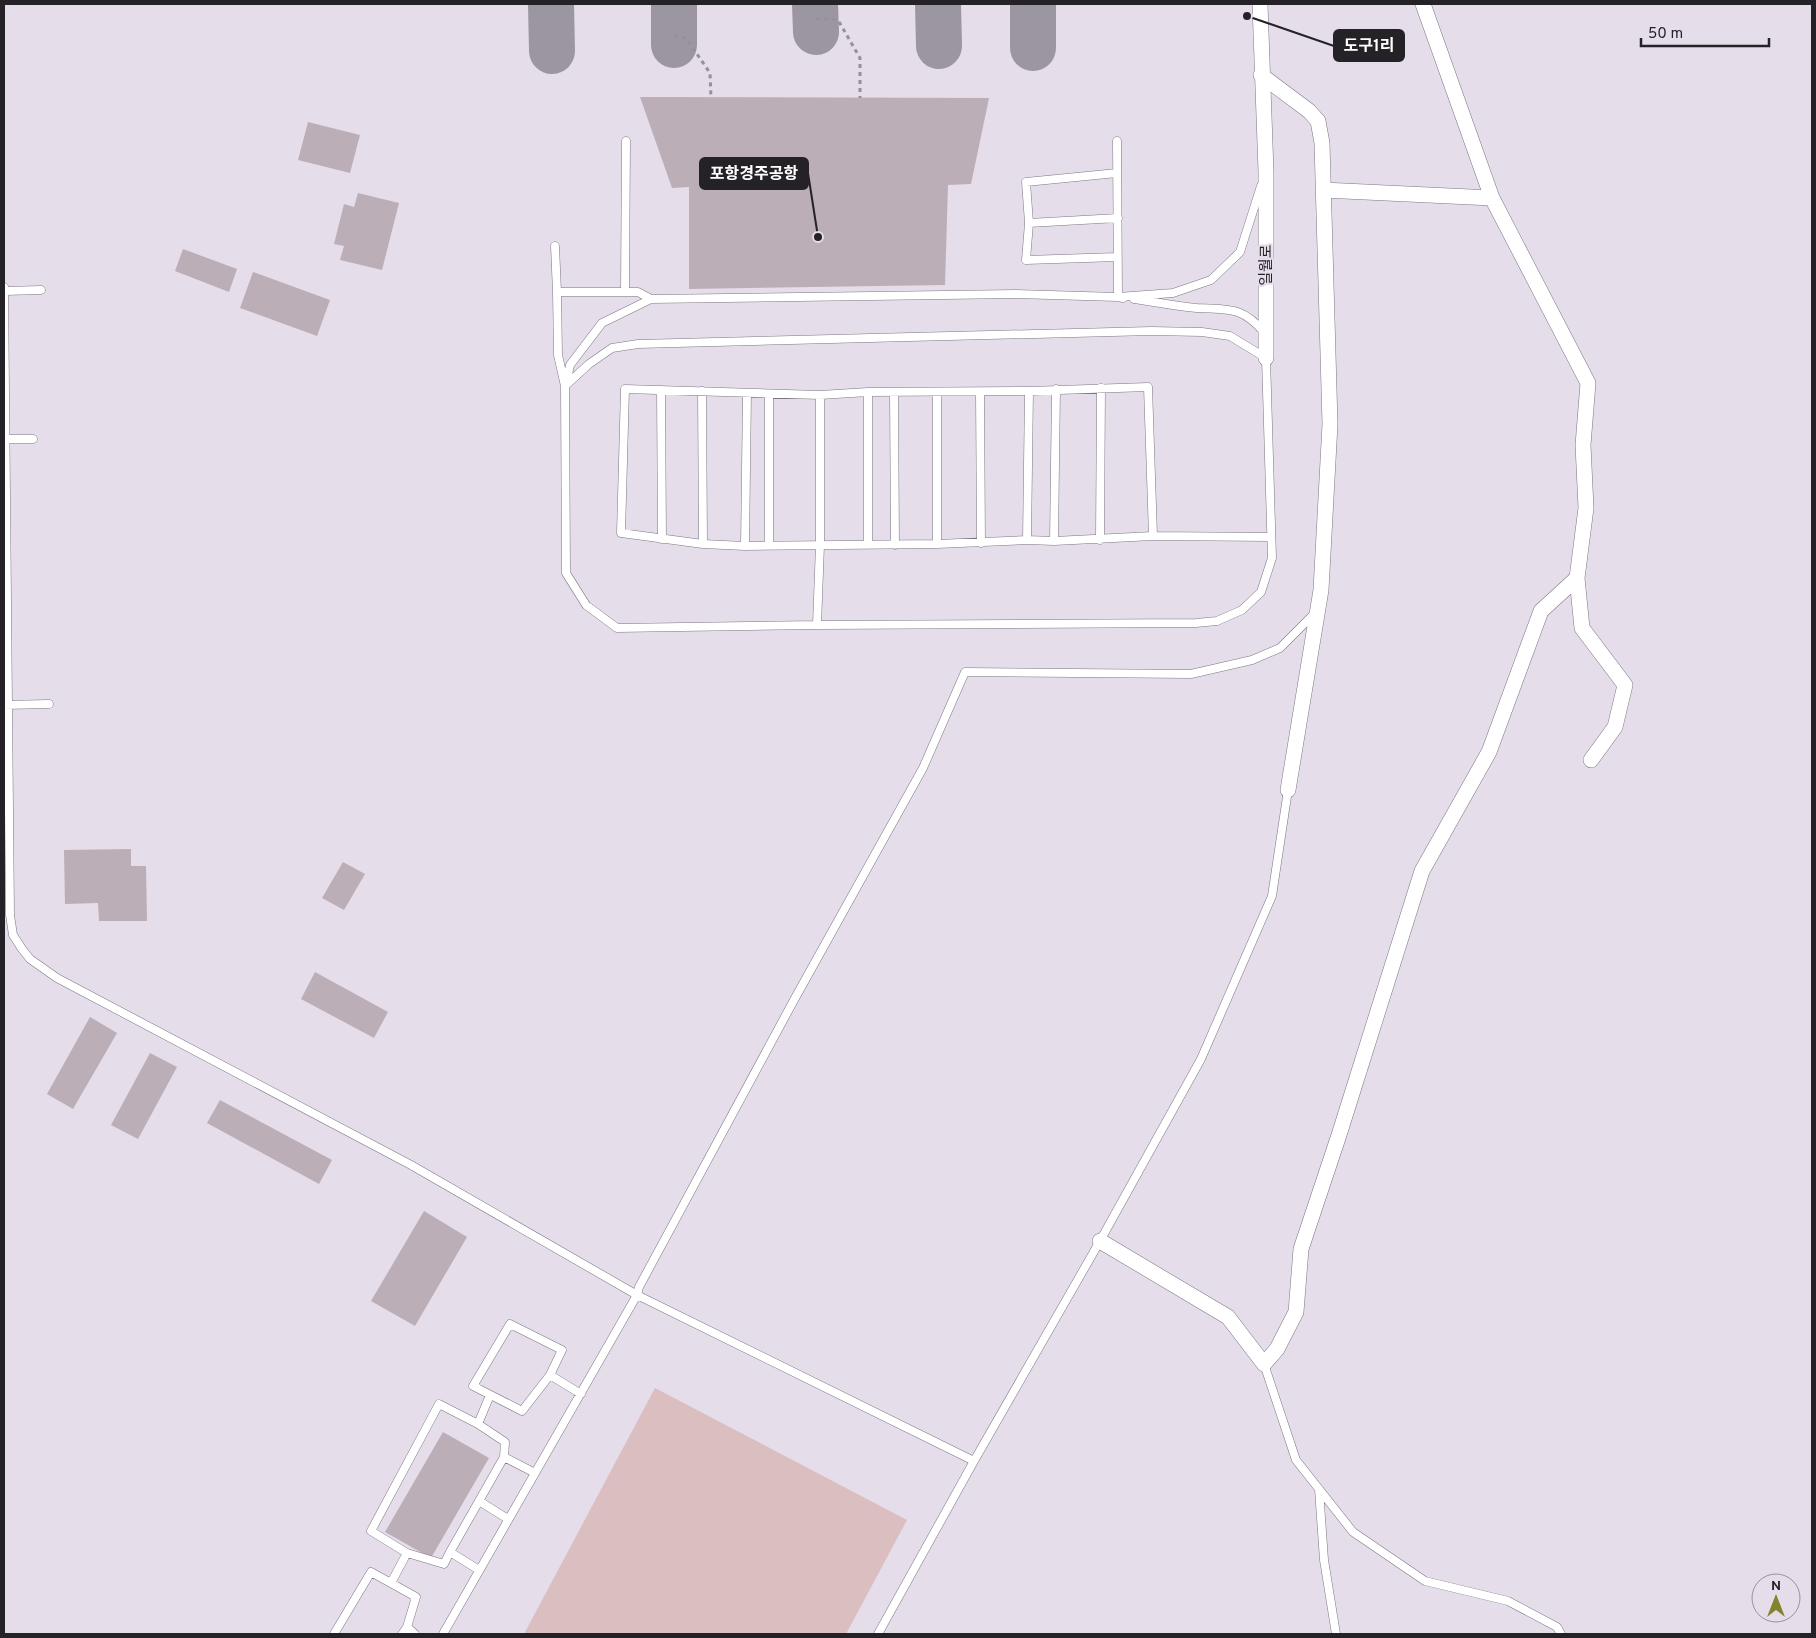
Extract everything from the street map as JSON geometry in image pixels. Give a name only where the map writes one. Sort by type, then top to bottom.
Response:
[{"type":"street","name":"일월로","points":[[1260,4],[1261,75],[1266,172],[1266,358]]},
{"type":"street","points":[[1423,4],[1492,198],[1588,383],[1583,445],[1586,508],[1577,578],[1582,628],[1625,685],[1615,727],[1591,760]]},
{"type":"street","points":[[1261,75],[1309,111],[1318,121],[1322,143],[1330,424],[1321,590],[1288,790]]},
{"type":"street","points":[[1323,190],[1492,198]]},
{"type":"street","points":[[1100,1241],[1228,1317],[1264,1364],[1277,1349],[1296,1312],[1301,1249],[1340,1135],[1422,871],[1490,752],[1541,611],[1577,578]]},
{"type":"lane","points":[[625,291],[626,140]]},
{"type":"lane","points":[[1117,141],[1118,297]]},
{"type":"lane","points":[[565,386],[570,365],[602,323],[651,299],[1016,294],[1118,297],[1173,294],[1211,280],[1240,252],[1266,172]]},
{"type":"lane","points":[[1118,173],[1026,182],[1029,222],[1026,260],[1118,257]]},
{"type":"lane","points":[[1029,222],[1118,218]]},
{"type":"lane","points":[[555,246],[558,355],[565,386],[566,573],[586,605],[617,628],[817,624],[1196,623],[1216,621],[1242,610],[1261,592],[1272,558],[1266,358],[1230,336],[1193,332],[1151,331],[638,344],[612,348],[589,364],[565,386]]},
{"type":"lane","points":[[4,287],[6,705],[10,915],[13,936],[30,959],[57,978],[411,1165],[638,1295],[974,1461]]},
{"type":"lane","points":[[4,291],[40,290]]},
{"type":"lane","points":[[557,292],[625,291],[638,292],[651,299]]},
{"type":"lane","points":[[1118,297],[1198,308],[1223,308],[1243,314],[1254,321],[1266,335]]},
{"type":"lane","points":[[1153,536],[1148,387],[937,393],[868,392],[820,395],[625,389],[621,533],[702,544],[746,546],[980,543],[1027,540],[1100,540],[1153,536],[1271,537]]},
{"type":"lane","points":[[1100,540],[1101,388]]},
{"type":"lane","points":[[1054,541],[1056,389]]},
{"type":"lane","points":[[661,390],[662,539]]},
{"type":"lane","points":[[702,391],[702,544]]},
{"type":"lane","points":[[1027,540],[1029,391]]},
{"type":"lane","points":[[868,392],[868,544]]},
{"type":"lane","points":[[980,392],[980,543]]},
{"type":"lane","points":[[746,546],[747,393]]},
{"type":"lane","points":[[894,393],[895,544]]},
{"type":"lane","points":[[937,393],[937,544]]},
{"type":"lane","points":[[769,394],[769,545]]},
{"type":"lane","points":[[817,624],[820,545],[820,395]]},
{"type":"lane","points":[[5,439],[33,438]]},
{"type":"lane","points":[[443,1634],[638,1295],[639,1287],[794,1000],[923,768],[965,672],[1191,674],[1252,660],[1280,648],[1318,609]]},
{"type":"lane","points":[[6,705],[49,704]]},
{"type":"lane","points":[[878,1634],[1201,1059],[1272,896],[1288,790]]},
{"type":"lane","points":[[510,1324],[562,1350],[550,1375],[522,1411],[473,1386],[510,1324]]},
{"type":"lane","points":[[1264,1364],[1296,1460],[1354,1532],[1425,1581],[1508,1601],[1557,1627],[1561,1634]]},
{"type":"lane","points":[[550,1375],[581,1394]]},
{"type":"lane","points":[[478,1424],[490,1395]]},
{"type":"lane","points":[[439,1404],[478,1424],[505,1442],[504,1457],[444,1564],[407,1553],[371,1531],[439,1404]]},
{"type":"lane","points":[[504,1457],[535,1473]]},
{"type":"lane","points":[[1319,1489],[1324,1560],[1336,1634]]},
{"type":"lane","points":[[479,1501],[508,1519]]},
{"type":"lane","points":[[450,1552],[479,1570]]},
{"type":"lane","points":[[391,1583],[407,1553]]},
{"type":"lane","points":[[334,1634],[371,1572],[416,1597],[404,1631],[415,1634]]},
{"type":"path","points":[[816,19],[838,20],[860,58],[860,98]]},
{"type":"path","points":[[674,36],[686,38],[710,73],[712,98]]},
{"type":"shaded area","points":[[655,1388],[907,1520],[846,1634],[524,1634]]},
{"type":"building","points":[[640,97],[989,98],[971,184],[948,185],[945,285],[689,289],[689,187],[672,188]]},
{"type":"building","points":[[308,122],[360,135],[350,173],[298,160]]},
{"type":"building","points":[[358,193],[399,203],[382,270],[340,260],[344,246],[334,244],[344,204],[354,207]]},
{"type":"building","points":[[183,249],[237,269],[229,292],[175,271]]},
{"type":"building","points":[[253,272],[330,300],[317,336],[240,308]]},
{"type":"building","points":[[131,849],[131,866],[146,866],[147,921],[99,921],[98,903],[65,904],[64,850]]},
{"type":"building","points":[[343,862],[365,874],[344,910],[322,898]]},
{"type":"building","points":[[315,972],[388,1012],[374,1038],[301,999]]},
{"type":"building","points":[[90,1017],[117,1033],[73,1109],[47,1094]]},
{"type":"building","points":[[150,1053],[177,1067],[138,1139],[111,1125]]},
{"type":"building","points":[[220,1100],[332,1160],[319,1184],[207,1123]]},
{"type":"building","points":[[424,1211],[467,1237],[415,1326],[371,1301]]},
{"type":"building","points":[[443,1432],[489,1458],[431,1558],[385,1532]]},
{"type":"taxiway","points":[[551,4],[552,51]]},
{"type":"taxiway","points":[[674,4],[674,45]]},
{"type":"taxiway","points":[[815,4],[816,32]]},
{"type":"taxiway","points":[[938,4],[939,46]]},
{"type":"taxiway","points":[[1033,4],[1033,48]]},
{"type":"place","name":"도구1리","points":[[1247,16]]},
{"type":"place","name":"포항경주공항","points":[[818,237]]}]
